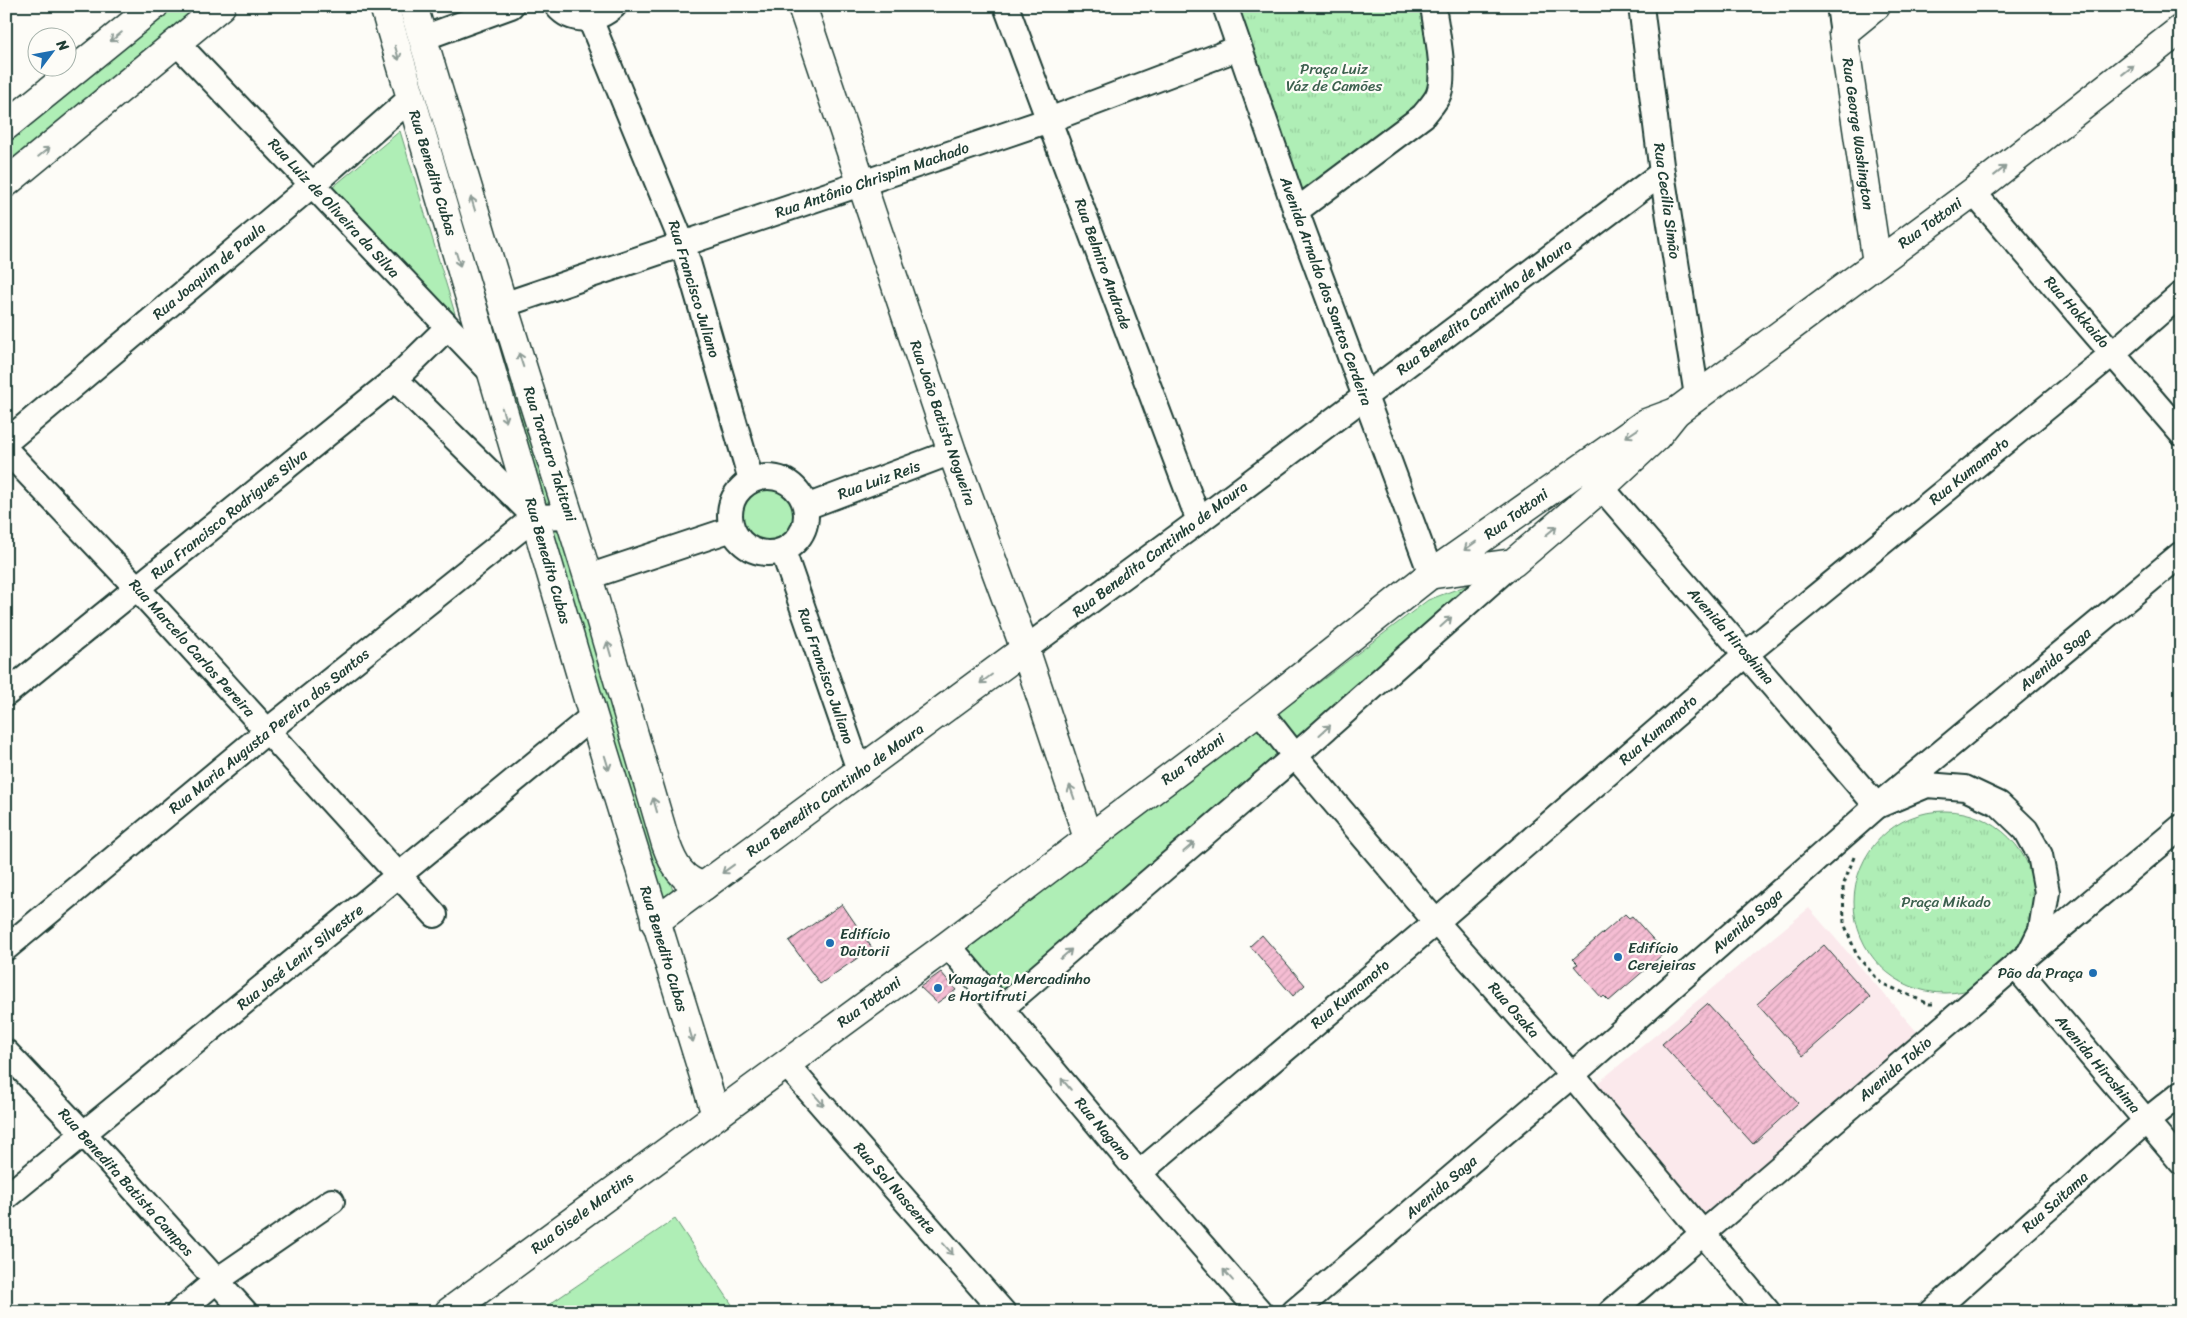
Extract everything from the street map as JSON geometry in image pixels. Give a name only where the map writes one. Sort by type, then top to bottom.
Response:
[{"type":"street","points":[[6,183],[221,6]]},
{"type":"street","name":"Rua Benedito Cubas","points":[[384,6],[593,716],[716,1115]]},
{"type":"street","name":"Rua Torataro Takitani","points":[[413,6],[570,516],[666,844],[678,871],[688,880],[704,886]]},
{"type":"street","points":[[423,38],[511,6]]},
{"type":"street","points":[[557,6],[561,11],[573,17],[590,19],[603,15],[614,6]]},
{"type":"street","name":"Rua João Batista Nogueira","points":[[802,6],[952,452],[1025,649],[1088,838]]},
{"type":"street","name":"Rua Belmiro Andrade","points":[[1006,6],[1199,521]]},
{"type":"street","name":"Avenida Arnaldo dos Santos Cerdeira","points":[[1225,6],[1296,211],[1431,574]]},
{"type":"street","points":[[1296,211],[1423,116],[1431,106],[1439,94],[1441,76],[1433,6]]},
{"type":"street","name":"Rua Cecília Simão","points":[[1641,6],[1662,173],[1697,396]]},
{"type":"street","name":"Rua George Washington","points":[[1838,6],[1877,263]]},
{"type":"street","points":[[1843,33],[1876,6]]},
{"type":"street","points":[[6,126],[150,8]]},
{"type":"street","name":"Rua Francisco Juliano","points":[[590,19],[683,245],[751,480]]},
{"type":"street","name":"Rua Tottoni","points":[[1002,1008],[1295,756],[1513,562],[1602,487],[1656,437],[1676,412],[1973,192],[2181,28]]},
{"type":"street","name":"Rua Luiz de Oliveira da Silva","points":[[177,43],[447,328],[492,372]]},
{"type":"street","name":"Rua Antônio Chrispim Machado","points":[[504,305],[1049,120],[1239,48]]},
{"type":"street","name":"Rua Joaquim de Paula","points":[[6,442],[312,185],[410,98]]},
{"type":"street","name":"Rua Benedita Cantinho de Moura","points":[[655,922],[860,773],[1199,521],[1662,173]]},
{"type":"street","name":"Rua Hokkaido","points":[[1973,192],[2181,433]]},
{"type":"street","name":"Rua Kumamoto","points":[[1139,1173],[1436,922],[1746,654],[2112,354],[2181,294]]},
{"type":"street","name":"Rua Francisco Rodrigues Silva","points":[[6,694],[395,380],[447,328]]},
{"type":"street","points":[[395,380],[535,517],[570,516]]},
{"type":"street","name":"Rua Tottoni","points":[[716,1115],[948,945],[1259,710],[1431,574],[1646,423],[1676,412]]},
{"type":"street","name":"Rua Marcelo Carlos Pereira","points":[[6,450],[137,588],[435,915]]},
{"type":"street","name":"Rua Luiz Reis","points":[[806,507],[952,452]]},
{"type":"street","name":"Avenida Hiroshima","points":[[1583,466],[1877,806]]},
{"type":"street","points":[[766,476],[780,478],[792,485],[801,495],[806,507],[804,530],[796,541],[783,551],[773,553],[756,552],[744,545],[732,529],[730,512],[733,499],[740,488],[751,480],[766,476]]},
{"type":"street","name":"Rua Maria Augusta Pereira dos Santos","points":[[6,948],[267,731],[535,517]]},
{"type":"street","points":[[588,576],[732,529]]},
{"type":"street","name":"Rua Francisco Juliano","points":[[783,551],[860,773]]},
{"type":"street","name":"Avenida Saga","points":[[1294,1312],[1572,1075],[1877,806],[2181,554]]},
{"type":"street","points":[[1431,574],[1513,562]]},
{"type":"street","name":"Rua Osaka","points":[[1259,710],[1295,756],[1436,922],[1572,1075],[1768,1312]]},
{"type":"street","name":"Rua José Lenir Silvestre","points":[[6,1197],[593,716]]},
{"type":"street","points":[[1877,806],[1927,785],[1965,788],[1999,804],[2026,830],[2040,855],[2047,892],[2041,930],[2022,960]]},
{"type":"street","name":"Avenida Tokio","points":[[1611,1312],[1701,1233],[2181,827]]},
{"type":"street","points":[[634,852],[658,850],[666,844]]},
{"type":"street","name":"Rua Nagano","points":[[948,945],[1139,1173],[1260,1312]]},
{"type":"street","name":"Avenida Hiroshima","points":[[2022,960],[2146,1121],[2181,1162]]},
{"type":"street","name":"Rua Benedita Batista Campos","points":[[6,1052],[84,1134],[244,1312]]},
{"type":"street","name":"Rua Sol Nascente","points":[[786,1064],[1003,1312]]},
{"type":"street","name":"Rua Saitama","points":[[1932,1312],[2146,1121],[2181,1094]]},
{"type":"street","name":"Rua Gisele Martins","points":[[449,1312],[716,1115]]},
{"type":"street","points":[[179,1312],[216,1282],[332,1201]]},
{"type":"path","points":[[1857,850],[1843,886],[1844,922],[1857,956],[1881,983],[1929,1004],[1938,1004]]},
{"type":"shaded area","points":[[1809,908],[1918,1033],[1705,1223],[1588,1091]]},
{"type":"green space","points":[[169,6],[206,6],[6,171],[6,139]]},
{"type":"green space","points":[[385,6],[403,6],[543,474],[674,894],[662,904]]},
{"type":"green space","name":"Praça Luiz Váz de Camões","points":[[1233,6],[1421,6],[1428,66],[1427,89],[1424,101],[1300,193]]},
{"type":"green space","points":[[400,131],[456,317],[333,187]]},
{"type":"green space","points":[[769,487],[779,489],[788,495],[794,504],[796,514],[794,524],[788,533],[779,539],[769,541],[759,539],[750,533],[744,524],[742,514],[744,504],[750,495],[759,489]]},
{"type":"green space","points":[[1473,583],[1002,1000],[962,953],[1428,600]]},
{"type":"green space","name":"Praça Mikado","points":[[1954,811],[1980,818],[1996,826],[2015,844],[2029,867],[2036,893],[2036,911],[2029,937],[2021,953],[2003,972],[1996,978],[1971,989],[1954,993],[1936,993],[1910,986],[1894,978],[1869,953],[1861,937],[1856,920],[1854,893],[1861,867],[1869,851],[1894,826],[1910,818],[1927,813]]},
{"type":"green space","points":[[675,1219],[737,1312],[538,1312]]},
{"type":"building","name":"Edifício Daitorii","points":[[842,904],[872,948],[820,984],[789,941]]},
{"type":"building","name":"Edifício Cerejeiras","points":[[1625,914],[1629,918],[1632,916],[1660,947],[1657,949],[1662,955],[1609,1001],[1604,996],[1602,998],[1591,986],[1574,966],[1578,964],[1573,959]]},
{"type":"building","points":[[1262,935],[1305,985],[1293,996],[1250,946]]},
{"type":"building","points":[[1824,945],[1870,997],[1803,1056],[1757,1004]]},
{"type":"building","name":"Yamagata Mercadinho e Hortifruti","points":[[941,972],[956,990],[937,1003],[920,987]]},
{"type":"building","points":[[1707,1004],[1798,1103],[1753,1144],[1662,1044]]},
{"type":"place","name":"Edifício Daitorii","points":[[830,943]]},
{"type":"place","name":"Edifício Cerejeiras","points":[[1618,957]]},
{"type":"place","name":"Pão da Praça","points":[[2093,973]]},
{"type":"place","name":"Yamagata Mercadinho e Hortifruti","points":[[938,988]]}]
